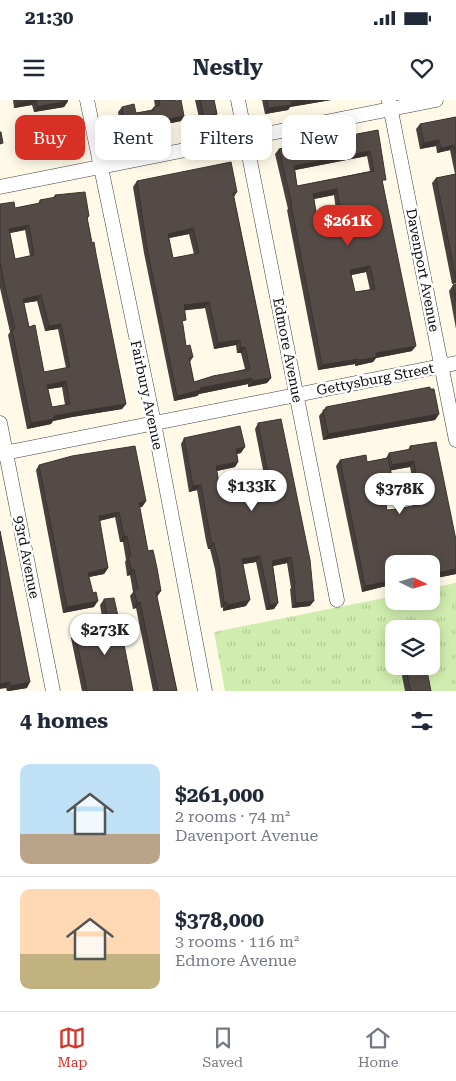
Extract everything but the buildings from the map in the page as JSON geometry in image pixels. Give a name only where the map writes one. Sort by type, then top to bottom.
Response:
[{"type":"street","name":"Fairbury Avenue","points":[[86,100],[154,423],[205,691]]},
{"type":"street","name":"Edmore Avenue","points":[[238,100],[241,115]]},
{"type":"street","points":[[272,132],[390,104],[436,100]]},
{"type":"street","name":"Davenport Avenue","points":[[390,104],[456,440]]},
{"type":"street","points":[[0,187],[181,151]]},
{"type":"street","name":"Edmore Avenue","points":[[250,160],[337,600]]},
{"type":"street","name":"Gettysburg Street","points":[[3,454],[456,363]]},
{"type":"street","name":"93rd Avenue","points":[[0,423],[3,454],[53,691]]},
{"type":"green space","points":[[456,583],[456,691],[225,691],[214,632],[385,598],[385,610],[440,610],[440,586]]}]
